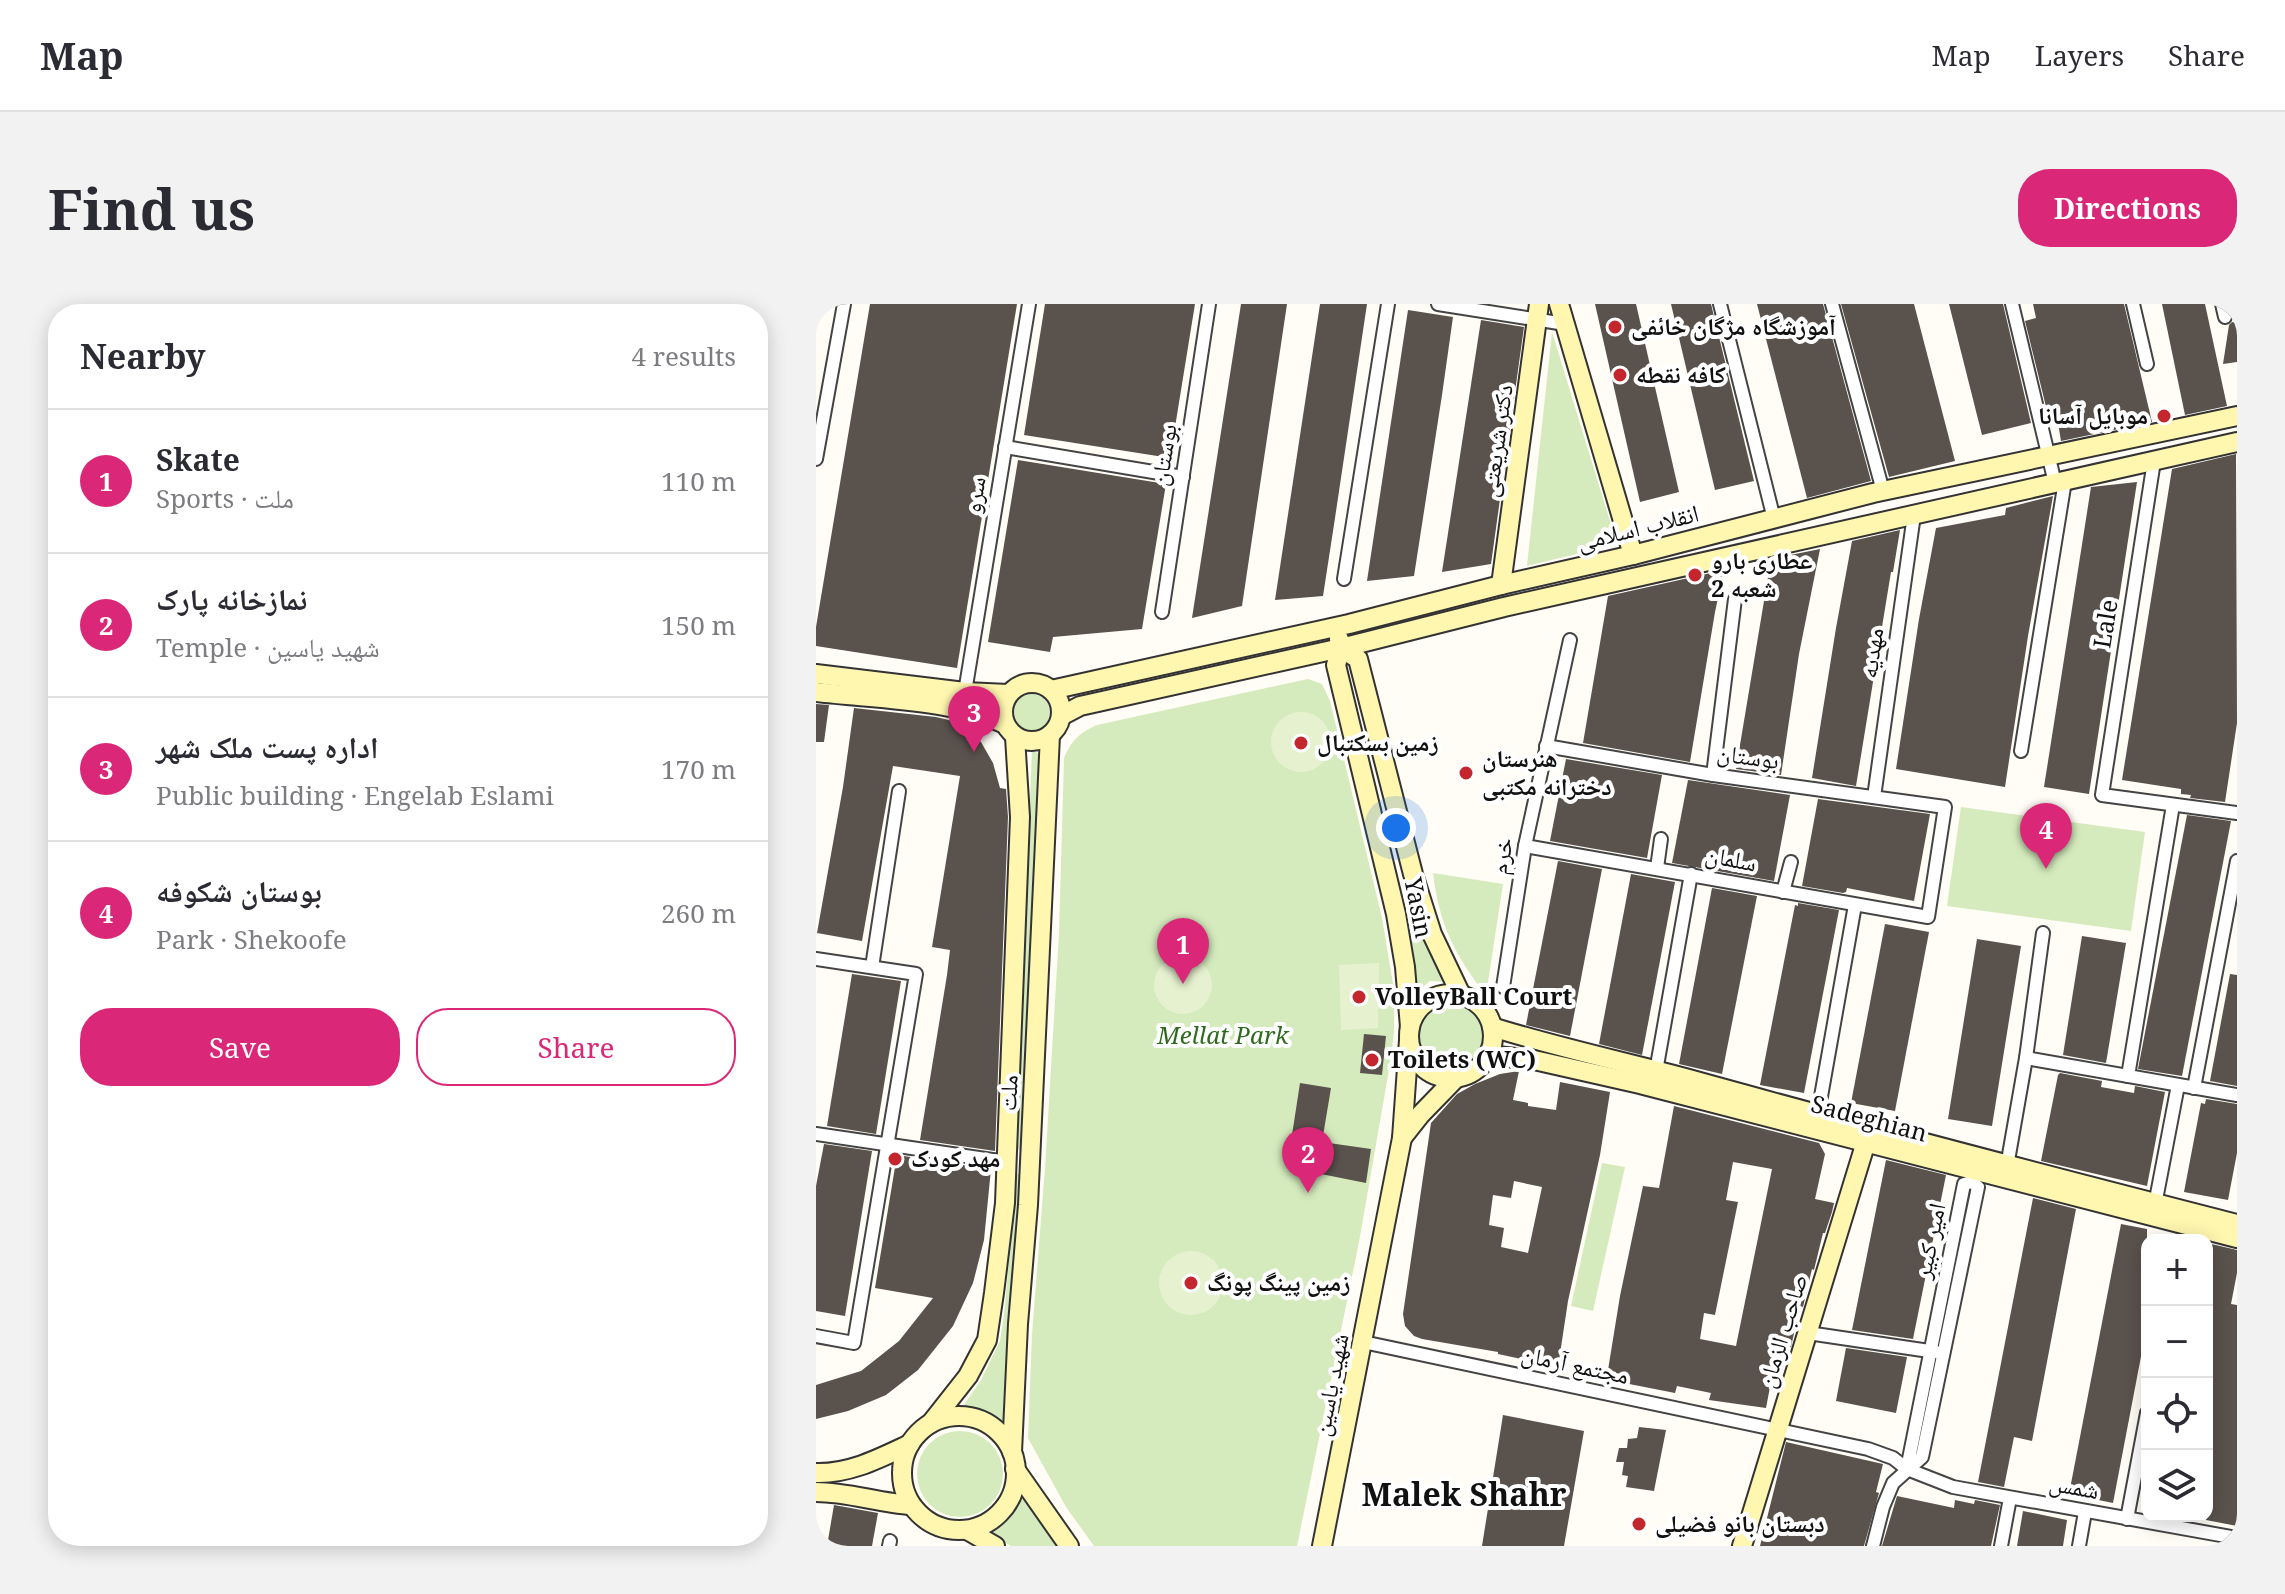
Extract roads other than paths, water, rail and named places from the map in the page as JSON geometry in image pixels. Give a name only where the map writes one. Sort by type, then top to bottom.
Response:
[{"type":"street","points":[[816,459],[818,434],[844,304]]},
{"type":"street","name":"سرو","points":[[965,692],[1029,304]]},
{"type":"street","name":"بوستان","points":[[1162,612],[1209,304]]},
{"type":"street","points":[[1344,579],[1388,304]]},
{"type":"street","points":[[1438,304],[1538,312],[1565,324]]},
{"type":"street","points":[[1559,304],[1633,555]]},
{"type":"street","points":[[1720,304],[1774,519]]},
{"type":"street","points":[[1832,304],[1883,491]]},
{"type":"street","points":[[2012,304],[2048,455],[2060,482],[2021,751]]},
{"type":"street","points":[[2133,304],[2147,364]]},
{"type":"street","name":"دکتر شریعتی","points":[[1501,585],[1538,312]]},
{"type":"street","name":"انقلاب اسلامی","points":[[816,674],[965,692],[1008,694],[1023,684],[1033,683],[1043,684],[1051,690],[1336,627],[1883,491],[2237,416]]},
{"type":"street","name":"انقلاب اسلامی","points":[[1061,716],[1080,706],[1341,648],[1519,603],[2237,442]]},
{"type":"street","points":[[1005,447],[1183,477]]},
{"type":"street","name":"Lale","points":[[2154,461],[2102,795],[2173,805]]},
{"type":"street","name":"مهدیه","points":[[1874,797],[1914,515]]},
{"type":"street","points":[[1713,775],[1735,599]]},
{"type":"street","points":[[1336,627],[1341,648]]},
{"type":"street","name":"خرم","points":[[1503,987],[1525,846],[1570,640]]},
{"type":"street","name":"Yasin","points":[[1409,1034],[1405,967],[1396,914],[1336,665],[1341,648],[1358,659],[1413,874],[1432,934],[1461,995]]},
{"type":"street","points":[[816,692],[961,709],[985,715],[1024,741],[1033,742],[1050,735],[1059,724],[1058,697],[1051,690]]},
{"type":"street","points":[[1008,694],[1003,706],[1010,730]]},
{"type":"street","name":"ملت","points":[[931,1423],[968,1376],[987,1340],[1005,1203],[1020,817],[1010,730]]},
{"type":"street","name":"ملت","points":[[1014,1460],[1018,1324],[1028,1205],[1050,735]]},
{"type":"street","name":"بوستان","points":[[1546,746],[1713,775],[1945,807],[1928,917]]},
{"type":"street","points":[[872,967],[899,791]]},
{"type":"street","points":[[2128,1076],[2173,805],[2237,813]]},
{"type":"street","points":[[1657,868],[1661,839]]},
{"type":"street","name":"سلمان","points":[[1525,846],[1928,917]]},
{"type":"street","points":[[2194,1088],[2237,861]]},
{"type":"street","points":[[1783,892],[1791,862]]},
{"type":"street","points":[[1654,1079],[1691,874]]},
{"type":"street","points":[[1817,1122],[1855,905]]},
{"type":"street","points":[[2006,1172],[2043,933]]},
{"type":"street","points":[[816,959],[916,974],[854,1343],[816,1336]]},
{"type":"street","points":[[1457,1077],[1435,1075],[1425,1069],[1417,1061],[1409,1034],[1414,1015],[1434,996],[1448,993],[1461,995],[1483,1008],[1492,1027],[1493,1037],[1488,1055]]},
{"type":"street","name":"Sadeghian","points":[[1492,1027],[1654,1079],[2154,1210],[2183,1225],[2237,1238]]},
{"type":"street","name":"شهید یاسین","points":[[1322,1546],[1402,1138],[1409,1034]]},
{"type":"street","name":"شهید یاسین","points":[[1402,1138],[1457,1077],[1480,1066],[1488,1055]]},
{"type":"street","name":"Sadeghian","points":[[1488,1055],[1654,1079]]},
{"type":"street","points":[[2026,1058],[2237,1095]]},
{"type":"street","points":[[2154,1210],[2178,1085]]},
{"type":"street","points":[[816,1134],[1006,1162]]},
{"type":"street","name":"صاحب الزمان","points":[[1742,1546],[1867,1136]]},
{"type":"street","name":"امیر کبیر","points":[[1972,1182],[1978,1187],[1922,1457],[1907,1469],[1964,1184],[1972,1182]]},
{"type":"street","name":"Sadeghian","points":[[2183,1225],[2237,1224]]},
{"type":"street","points":[[1808,1333],[1943,1353]]},
{"type":"street","name":"مجتمع آرمان","points":[[1363,1342],[1882,1453],[1907,1469]]},
{"type":"street","points":[[1014,1460],[1014,1486],[1008,1502],[984,1525],[967,1530],[935,1526],[911,1505],[904,1490],[904,1458],[919,1432],[946,1417],[978,1419],[1003,1438],[1069,1546]]},
{"type":"street","points":[[816,1473],[865,1465],[910,1444]]},
{"type":"street","points":[[2127,1519],[2141,1445]]},
{"type":"street","points":[[1873,1546],[1893,1483],[1907,1469]]},
{"type":"street","name":"شمس","points":[[1907,1469],[1953,1487],[2236,1538]]},
{"type":"street","points":[[816,1492],[834,1492],[911,1505]]},
{"type":"street","points":[[2001,1546],[2010,1498]]},
{"type":"street","points":[[2079,1546],[2085,1512]]},
{"type":"street","points":[[967,1530],[995,1546]]},
{"type":"street","points":[[2235,1546],[2236,1538]]},
{"type":"place","name":"آموزشگاه مژگان خائفی","points":[[1615,327]]},
{"type":"place","name":"کافه نقطه","points":[[1620,375]]},
{"type":"place","name":"موبایل آسانا","points":[[2164,416]]},
{"type":"place","name":"عطاری بارو شعبه 2","points":[[1695,575]]},
{"type":"place","name":"زمین بسکتبال","points":[[1301,743]]},
{"type":"place","name":"اداره پست ملک شهر","points":[[974,752]]},
{"type":"place","name":"هنرستان دخترانه مکتبی","points":[[1466,773]]},
{"type":"place","name":"بوستان شکوفه","points":[[2046,869]]},
{"type":"place","name":"Skate","points":[[1183,984]]},
{"type":"place","name":"VolleyBall Court","points":[[1359,997]]},
{"type":"place","name":"Toilets (WC)","points":[[1372,1060]]},
{"type":"place","name":"مهد کودک","points":[[895,1159]]},
{"type":"place","name":"نمازخانه پارک","points":[[1308,1193]]},
{"type":"place","name":"زمین پینگ پونگ","points":[[1191,1283]]},
{"type":"place","name":"دبستان بانو فضیلی","points":[[1639,1524]]},
{"type":"district","name":"Malek Shahr","points":[[1464,1495]]},
{"type":"park label","name":"Mellat Park","points":[[1223,1036]]}]
